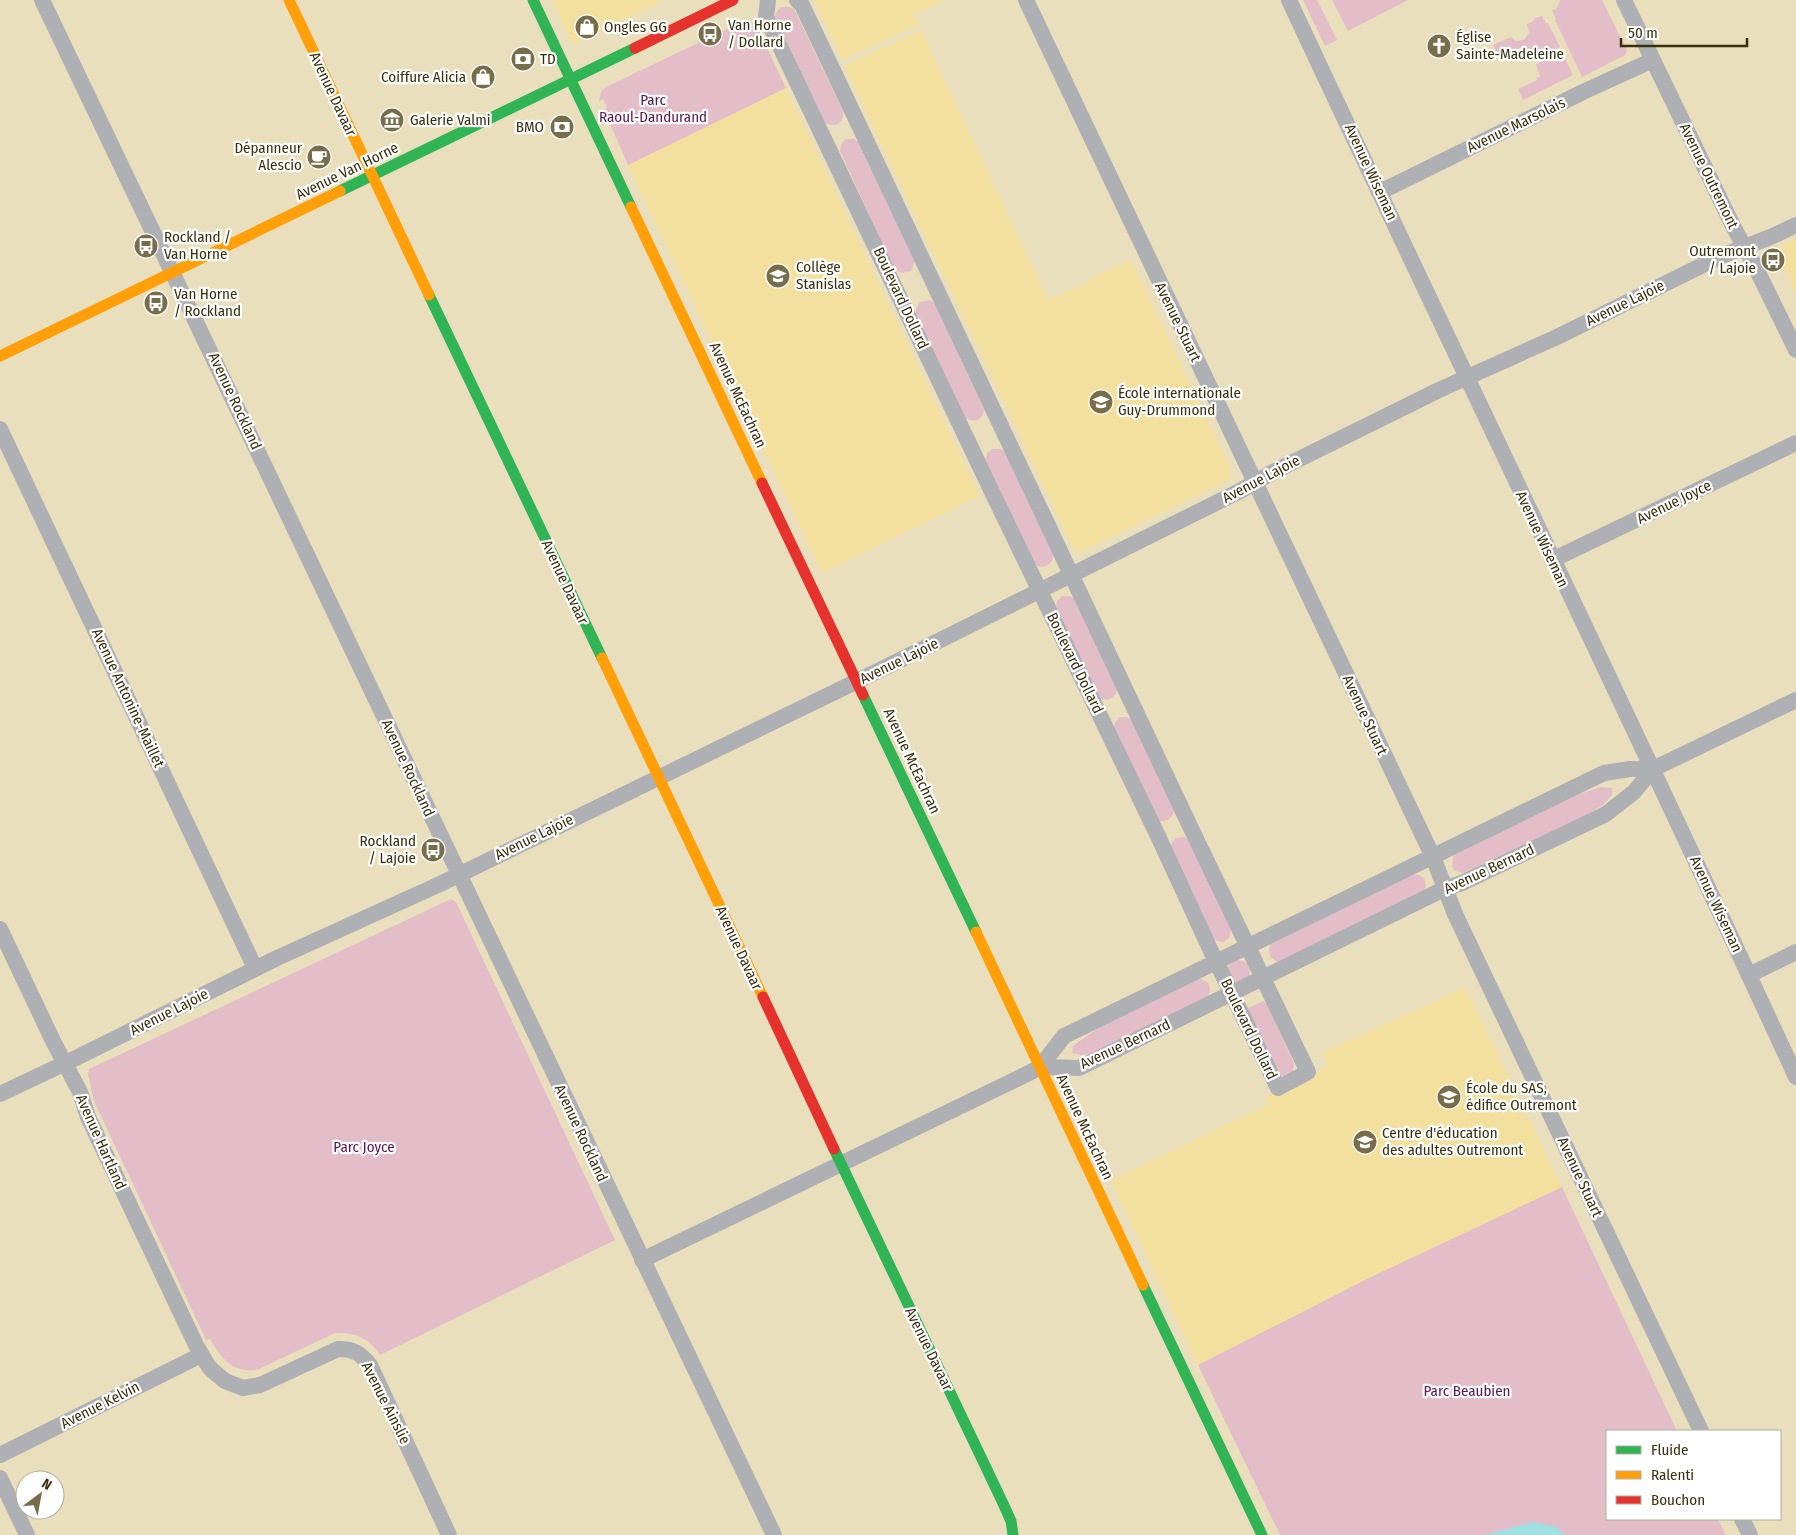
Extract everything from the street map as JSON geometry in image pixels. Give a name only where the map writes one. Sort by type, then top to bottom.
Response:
[{"type":"street","name":"Avenue Rockland","points":[[42,0],[774,1535]]},
{"type":"street","name":"Avenue Davaar","points":[[289,0],[1001,1499],[1010,1521],[1013,1535]]},
{"type":"street","name":"Avenue McEachran","points":[[533,0],[1262,1535]]},
{"type":"street","name":"Avenue Van Horne","points":[[0,356],[733,0]]},
{"type":"street","name":"Boulevard Dollard","points":[[768,0],[766,17],[1158,836],[1216,962],[1278,1088],[1308,1072],[802,5],[796,0]]},
{"type":"street","name":"Avenue Stuart","points":[[1026,0],[1433,857],[1455,914],[1701,1430]]},
{"type":"street","name":"Avenue Wiseman","points":[[1289,0],[1552,560],[1653,769],[1796,1077]]},
{"type":"street","name":"Avenue Outremont","points":[[1624,0],[1796,350]]},
{"type":"street","name":"Avenue Marsolais","points":[[1380,192],[1585,91],[1653,60]]},
{"type":"street","name":"Avenue Lajoie","points":[[0,1094],[256,968],[458,874],[857,681],[1240,491],[1273,472],[1467,378],[1557,337],[1719,257],[1796,225]]},
{"type":"street","name":"Avenue Antonine-Maillet","points":[[0,429],[256,968]]},
{"type":"street","name":"Avenue Joyce","points":[[1552,560],[1796,443]]},
{"type":"street","name":"Avenue Bernard","points":[[1040,1067],[1064,1036],[1604,773],[1653,769],[1796,700]]},
{"type":"street","name":"Avenue Bernard","points":[[1040,1067],[1079,1068],[1446,888],[1462,883],[1606,814],[1634,792],[1653,769]]},
{"type":"street","name":"Avenue Hartland","points":[[0,929],[53,1041],[80,1092],[88,1117],[201,1355]]},
{"type":"street","points":[[1749,975],[1796,952]]},
{"type":"street","points":[[642,1260],[1040,1067]]},
{"type":"street","name":"Avenue Ainslie","points":[[201,1355],[209,1367],[225,1381],[243,1388],[260,1385],[338,1349],[350,1349],[364,1357],[370,1365],[449,1535]]},
{"type":"street","name":"Avenue Kelvin","points":[[0,1455],[201,1355]]},
{"type":"street","points":[[0,1478],[27,1535]]},
{"type":"street","points":[[1742,1520],[1750,1535]]},
{"type":"shaded area","points":[[552,0],[664,0],[572,44]]},
{"type":"shaded area","points":[[814,0],[945,0],[913,15],[918,25],[843,60]]},
{"type":"shaded area","name":"École internationale Guy-Drummond","points":[[921,30],[1048,300],[1089,282],[1089,279],[1131,260],[1230,468],[1230,477],[1227,481],[1078,553],[1075,551],[844,66]]},
{"type":"shaded area","name":"Collège Stanislas","points":[[786,88],[980,496],[822,573],[628,165]]},
{"type":"shaded area","points":[[1796,239],[1796,293],[1775,249]]},
{"type":"shaded area","name":"Centre d'éducation des adultes Outremont","points":[[1465,987],[1562,1187],[1371,1277],[1198,1365],[1111,1180],[1268,1105],[1265,1098],[1328,1066],[1322,1053]]},
{"type":"green space","points":[[1303,0],[1317,0],[1337,40],[1325,46]]},
{"type":"green space","points":[[1332,0],[1408,0],[1348,31]]},
{"type":"green space","points":[[1560,0],[1602,0],[1626,48],[1625,55],[1582,77],[1552,10],[1557,8]]},
{"type":"green space","points":[[781,7],[794,9],[843,111],[841,121],[836,125],[825,123],[775,17]]},
{"type":"green space","points":[[1542,16],[1546,23],[1548,23],[1560,47],[1533,59],[1527,47],[1524,49],[1522,47],[1499,58],[1493,45],[1511,37],[1516,41],[1524,40],[1529,33],[1527,24],[1535,18]]},
{"type":"green space","name":"Parc Raoul-Dandurand","points":[[746,20],[755,23],[786,88],[628,165],[604,110],[607,108],[603,99],[599,101],[601,92],[606,87]]},
{"type":"green space","points":[[1562,52],[1573,75],[1523,100],[1518,89],[1537,80],[1536,78],[1540,76],[1536,64]]},
{"type":"green space","points":[[846,139],[854,139],[858,142],[915,261],[911,271],[901,273],[894,269],[840,151],[841,144]]},
{"type":"green space","points":[[930,300],[934,303],[984,409],[980,419],[974,421],[964,417],[916,313],[920,302]]},
{"type":"green space","points":[[992,449],[1005,451],[1054,555],[1048,565],[1042,567],[1035,565],[986,461],[987,453]]},
{"type":"green space","points":[[1062,596],[1070,596],[1075,599],[1117,689],[1111,699],[1099,698],[1056,606],[1057,601]]},
{"type":"green space","points":[[1119,717],[1127,717],[1132,720],[1174,810],[1171,818],[1167,820],[1158,821],[1113,726]]},
{"type":"green space","points":[[1601,787],[1612,788],[1612,795],[1603,805],[1583,817],[1464,873],[1455,871],[1452,866],[1453,857],[1457,852],[1573,796]]},
{"type":"green space","points":[[1184,837],[1189,840],[1231,930],[1229,938],[1223,942],[1213,940],[1170,848],[1176,838]]},
{"type":"green space","points":[[1414,874],[1421,876],[1425,880],[1424,892],[1279,963],[1270,957],[1269,949],[1271,944]]},
{"type":"green space","name":"Parc Joyce","points":[[451,899],[456,902],[615,1240],[380,1355],[371,1344],[361,1337],[335,1333],[259,1369],[243,1370],[236,1367],[224,1359],[210,1339],[206,1340],[94,1101],[88,1075],[89,1069]]},
{"type":"green space","points":[[1239,960],[1247,963],[1250,971],[1247,979],[1239,982],[1231,979],[1228,971],[1231,963]]},
{"type":"green space","points":[[1201,979],[1210,986],[1207,998],[1090,1054],[1072,1053],[1073,1046],[1102,1025],[1195,980]]},
{"type":"green space","points":[[1263,1001],[1267,1004],[1294,1063],[1293,1071],[1284,1076],[1281,1076],[1247,1009]]},
{"type":"green space","name":"Parc Beaubien","points":[[1562,1187],[1677,1430],[1606,1430],[1606,1520],[1718,1520],[1726,1535],[1280,1535],[1198,1365],[1371,1277]]},
{"type":"water","points":[[1532,1522],[1555,1526],[1565,1535],[1485,1535]]},
{"type":"traffic: fast","points":[[533,0],[631,207]]},
{"type":"traffic: fast","points":[[340,191],[635,48]]},
{"type":"traffic: fast","points":[[429,295],[602,658]]},
{"type":"traffic: fast","points":[[863,695],[976,932]]},
{"type":"traffic: fast","points":[[834,1149],[1001,1499],[1011,1521],[1013,1535]]},
{"type":"traffic: fast","points":[[1143,1285],[1262,1535]]},
{"type":"traffic: slow","points":[[289,0],[429,295]]},
{"type":"traffic: slow","points":[[0,356],[340,191]]},
{"type":"traffic: slow","points":[[631,207],[762,483]]},
{"type":"traffic: slow","points":[[602,658],[763,997]]},
{"type":"traffic: slow","points":[[976,932],[1143,1285]]},
{"type":"traffic: jam","points":[[635,48],[733,0]]},
{"type":"traffic: jam","points":[[762,483],[863,695]]},
{"type":"traffic: jam","points":[[763,997],[834,1149]]},
{"type":"place","name":"Ongles GG","points":[[587,27]]},
{"type":"place","name":"Van Horne / Dollard","points":[[710,34]]},
{"type":"place","name":"Église Sainte-Madeleine","points":[[1439,46]]},
{"type":"place","name":"TD","points":[[523,59]]},
{"type":"place","name":"Coiffure Alicia","points":[[483,77]]},
{"type":"place","name":"Galerie Valmi","points":[[392,120]]},
{"type":"place","name":"BMO","points":[[562,127]]},
{"type":"place","name":"Dépanneur Alescio","points":[[319,157]]},
{"type":"place","name":"Rockland / Van Horne","points":[[146,246]]},
{"type":"place","name":"Outremont / Lajoie","points":[[1773,260]]},
{"type":"place","name":"Collège Stanislas","points":[[778,276]]},
{"type":"place","name":"Van Horne / Rockland","points":[[156,303]]},
{"type":"place","name":"École internationale Guy-Drummond","points":[[1101,402]]},
{"type":"place","name":"Rockland / Lajoie","points":[[433,850]]},
{"type":"place","name":"École du SAS, édifice Outremont","points":[[1449,1097]]},
{"type":"place","name":"Centre d'éducation des adultes Outremont","points":[[1365,1142]]}]
